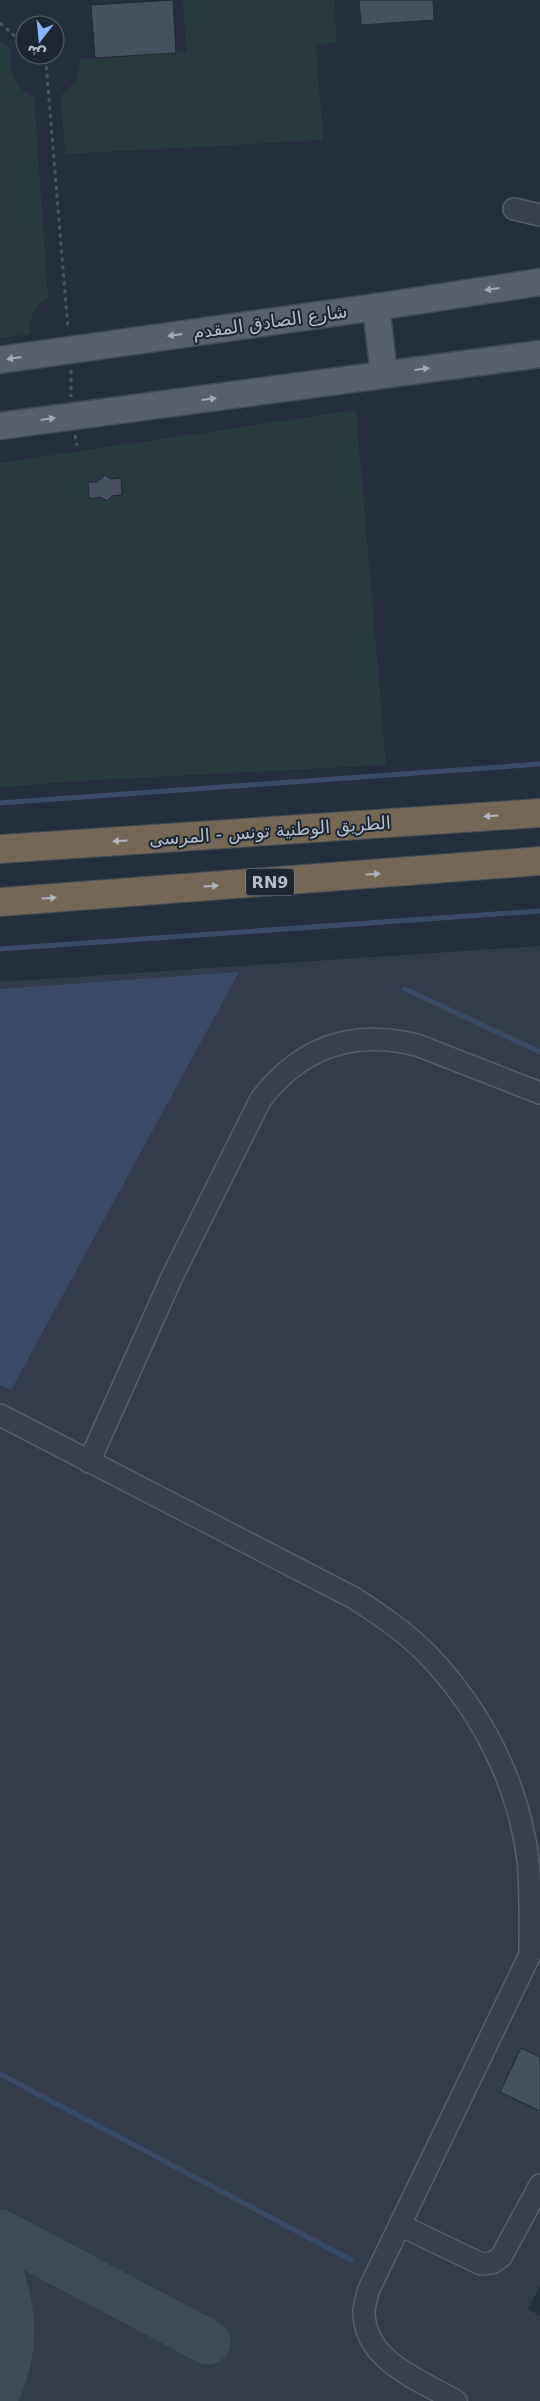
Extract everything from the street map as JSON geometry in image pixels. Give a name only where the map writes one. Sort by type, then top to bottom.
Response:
[{"type":"highway","name":"الطريق الوطنية تونس - المرسى","points":[[0,849],[540,813]]},
{"type":"highway","name":"RN9","points":[[0,902],[540,861]]},
{"type":"main road","name":"شارع الصادق المقدم","points":[[0,360],[540,282]]},
{"type":"main road","points":[[376,307],[384,374]]},
{"type":"main road","points":[[0,426],[540,354]]},
{"type":"lane","points":[[514,209],[540,215]]},
{"type":"lane","points":[[89,1462],[172,1277],[261,1100],[290,1068],[311,1054],[326,1047],[353,1040],[380,1039],[417,1045],[540,1093]]},
{"type":"lane","points":[[0,1415],[354,1598],[393,1624],[428,1655],[459,1690],[489,1738],[505,1771],[534,1865],[535,1955]]},
{"type":"lane","points":[[456,2401],[394,2366],[377,2352],[366,2333],[363,2311],[369,2290],[400,2225],[535,1955],[540,1933]]},
{"type":"lane","points":[[400,2225],[481,2264],[492,2263],[501,2257],[540,2184]]},
{"type":"path","points":[[0,23],[15,36]]},
{"type":"path","points":[[46,65],[70,350],[72,416],[77,446]]},
{"type":"shaded area","points":[[540,946],[540,2286],[528,2309],[540,2316],[540,2401],[0,2401],[0,982]]},
{"type":"green space","points":[[183,0],[335,0],[336,43],[316,44],[323,140],[65,154],[61,96],[77,80],[81,59],[186,52]]},
{"type":"green space","points":[[0,41],[11,50],[10,65],[17,84],[34,97],[48,298],[39,304],[33,313],[30,323],[30,334],[0,338]]},
{"type":"green space","points":[[356,410],[386,765],[95,780],[0,787],[0,463]]},
{"type":"water","points":[[239,972],[11,1390],[0,1385],[0,989]]},
{"type":"building","points":[[173,0],[176,53],[95,58],[91,5]]},
{"type":"building","points":[[359,0],[433,0],[434,20],[361,25]]},
{"type":"building","points":[[105,475],[111,479],[121,478],[122,495],[112,496],[107,501],[100,497],[89,499],[88,482],[97,482]]},
{"type":"building","points":[[521,2048],[540,2057],[540,2111],[500,2092]]},
{"type":"waterway","points":[[0,803],[540,764]]},
{"type":"waterway","points":[[0,949],[540,911]]},
{"type":"waterway","points":[[405,989],[540,1052]]},
{"type":"waterway","points":[[0,2074],[351,2260]]},
{"type":"taxiway","points":[[0,2232],[208,2342]]},
{"type":"taxiway","points":[[0,2272],[9,2301],[12,2330],[9,2359],[0,2388]]}]
